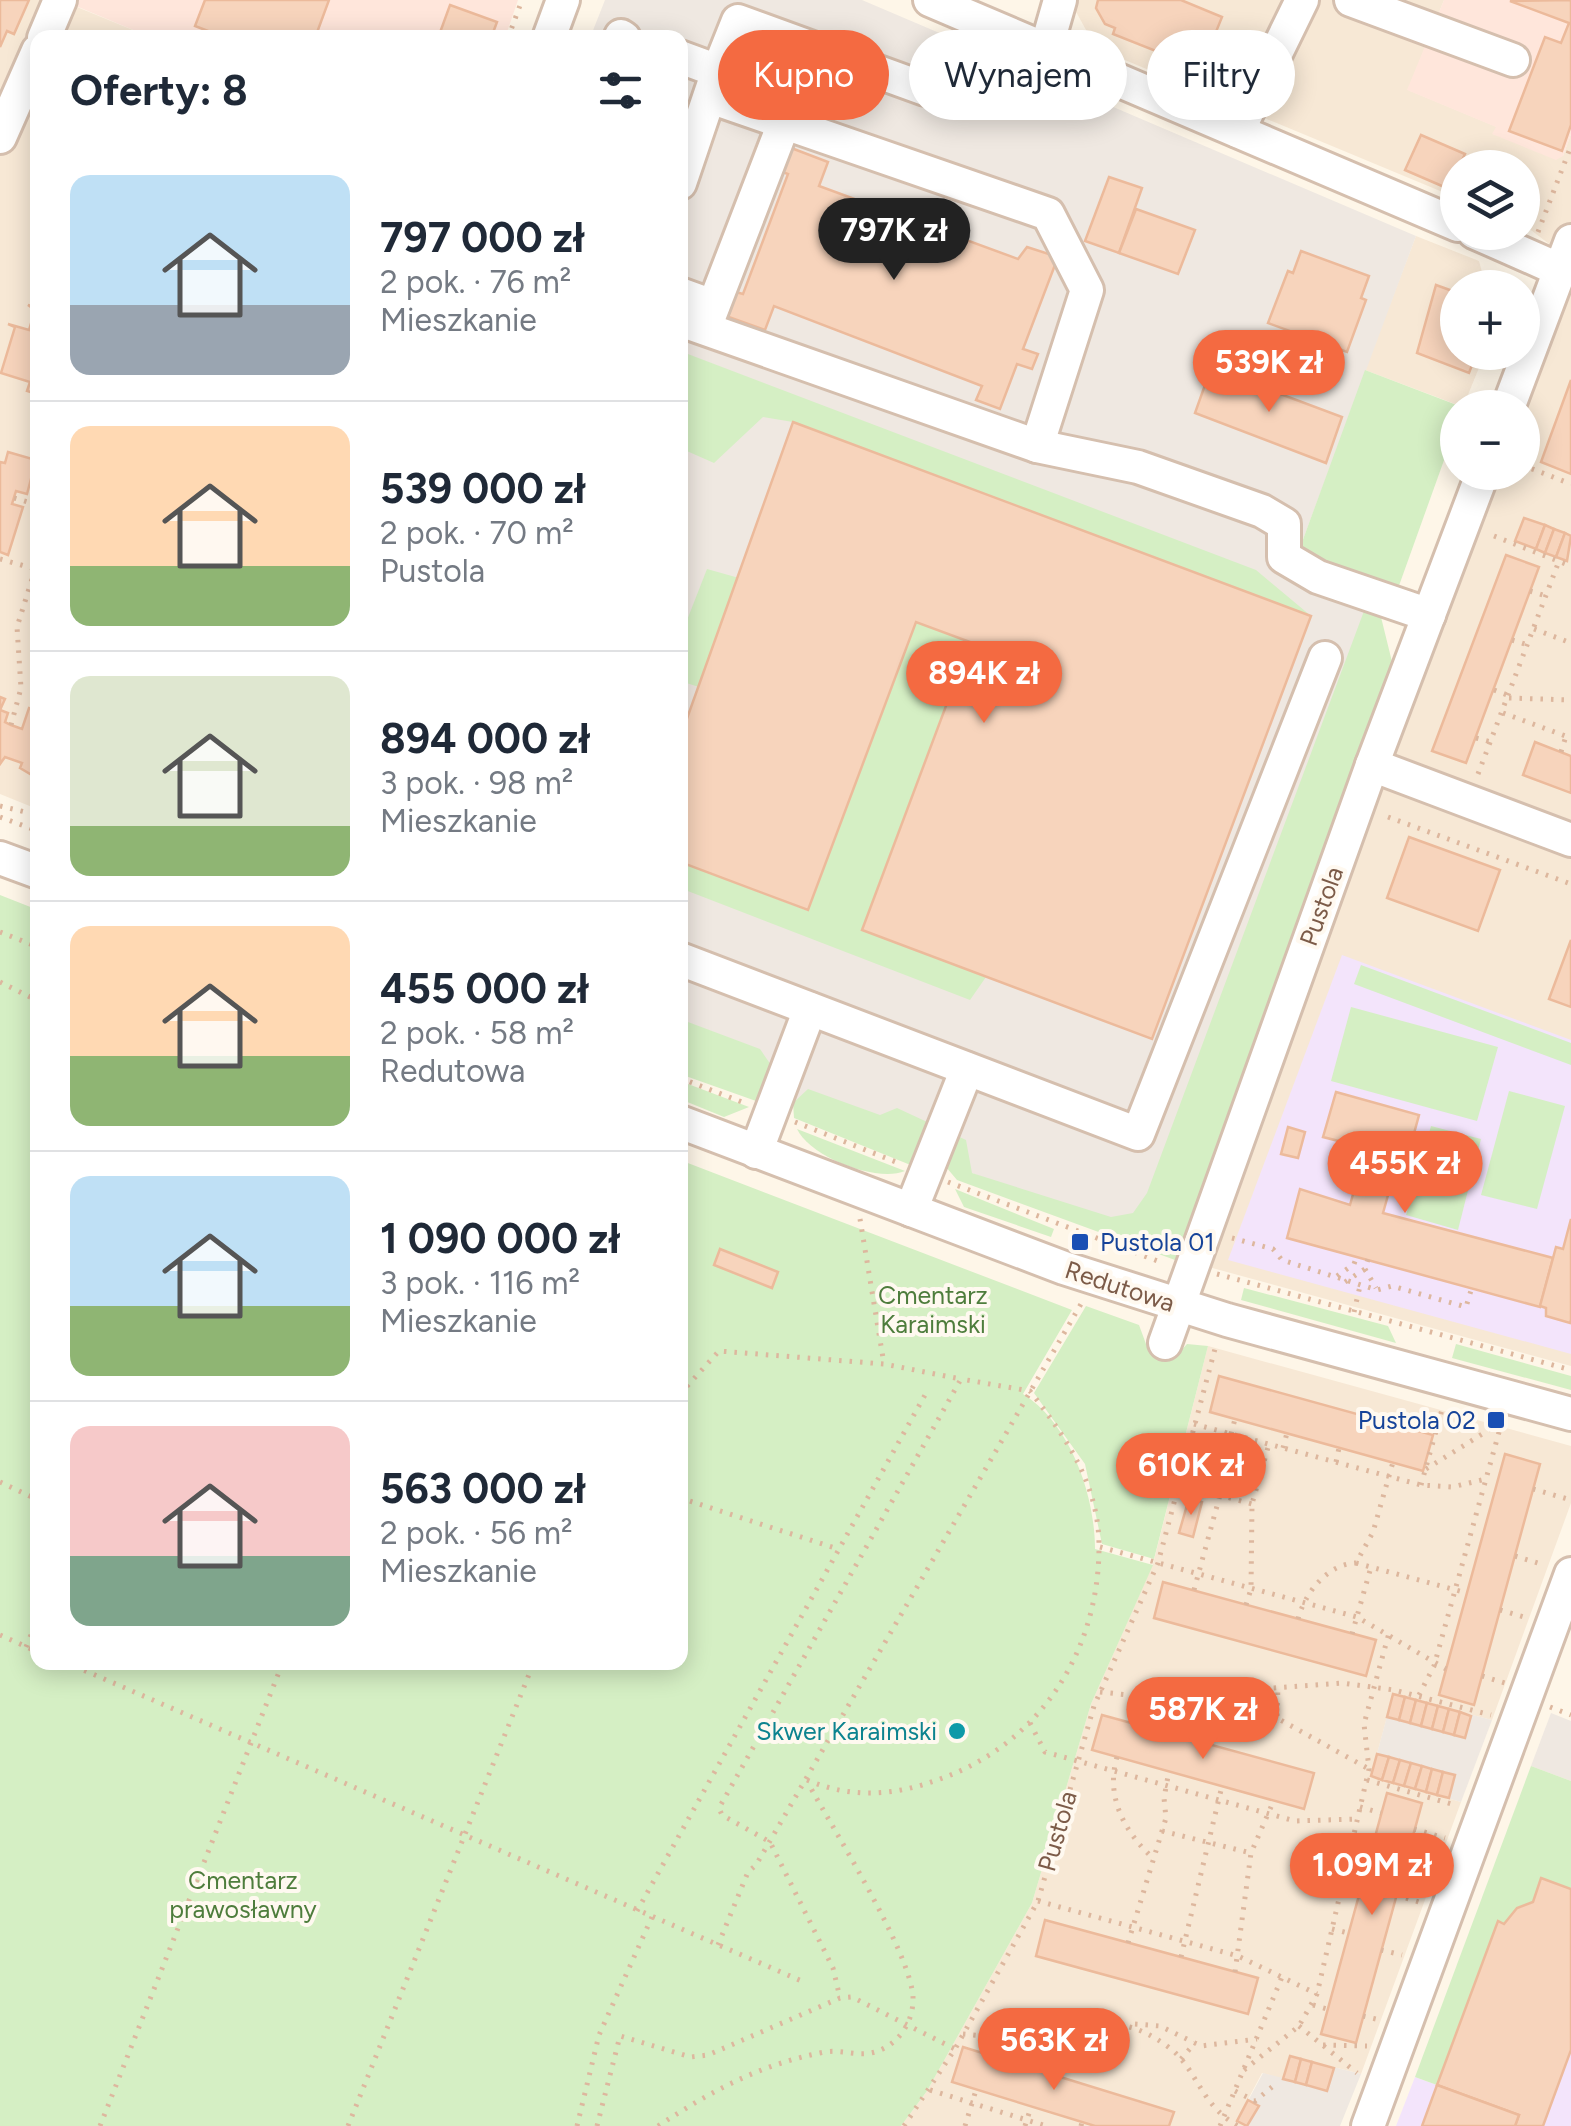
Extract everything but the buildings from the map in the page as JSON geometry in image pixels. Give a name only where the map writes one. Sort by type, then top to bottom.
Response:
[{"type":"street","points":[[47,30],[60,0]]},
{"type":"street","points":[[553,30],[563,0]]},
{"type":"street","points":[[930,0],[1000,30]]},
{"type":"street","points":[[1052,30],[1060,0]]},
{"type":"street","points":[[1238,131],[1302,0]]},
{"type":"street","points":[[1351,0],[1513,60]]},
{"type":"street","points":[[688,160],[738,22],[909,84]]},
{"type":"street","points":[[688,63],[714,84],[784,123],[1048,214],[1087,290],[1037,446]]},
{"type":"street","points":[[0,136],[30,70]]},
{"type":"street","points":[[1127,84],[1440,218]]},
{"type":"street","points":[[784,123],[699,318],[1037,446],[1138,467],[1262,511],[1284,524],[1284,557],[1318,576],[1429,614]]},
{"type":"street","points":[[1515,390],[1566,256],[1540,249]]},
{"type":"street","name":"Pustola","points":[[1165,1343],[1372,765],[1476,490]]},
{"type":"street","points":[[688,962],[1138,1134],[1325,658]]},
{"type":"street","points":[[1372,765],[1571,840]]},
{"type":"street","points":[[0,858],[30,869]]},
{"type":"street","points":[[756,1152],[810,1009]]},
{"type":"street","points":[[910,1210],[968,1069]]},
{"type":"street","name":"Redutowa","points":[[688,1125],[1177,1305],[1571,1414]]},
{"type":"street","points":[[1368,2126],[1561,1571]]},
{"type":"path","points":[[511,30],[522,0]]},
{"type":"path","points":[[1540,473],[1571,484]]},
{"type":"path","points":[[14,498],[30,503]]},
{"type":"path","points":[[1494,536],[1571,566]]},
{"type":"path","points":[[0,558],[30,567]]},
{"type":"path","points":[[1468,798],[1559,562]]},
{"type":"path","points":[[11,725],[22,688],[16,628],[30,585]]},
{"type":"path","points":[[1530,591],[1546,596]]},
{"type":"path","points":[[1534,629],[1571,643]]},
{"type":"path","points":[[1512,640],[1528,645]]},
{"type":"path","points":[[1494,690],[1509,697],[1571,700]]},
{"type":"path","points":[[1503,713],[1569,737],[1560,752]]},
{"type":"path","points":[[1476,738],[1491,742]]},
{"type":"path","points":[[0,806],[30,814]]},
{"type":"path","points":[[0,817],[30,828]]},
{"type":"path","points":[[1388,817],[1571,884]]},
{"type":"path","points":[[0,932],[30,944]]},
{"type":"path","points":[[0,982],[30,997]]},
{"type":"path","points":[[688,1081],[1188,1271],[1219,1274],[1571,1370]]},
{"type":"path","points":[[859,1216],[884,1364]]},
{"type":"path","points":[[1232,1238],[1273,1249],[1282,1260],[1377,1290],[1392,1286],[1466,1308],[1472,1287]]},
{"type":"path","points":[[1337,1276],[1354,1264],[1357,1256]]},
{"type":"path","points":[[1368,1259],[1366,1269],[1377,1290]]},
{"type":"path","points":[[1346,1282],[1366,1269]]},
{"type":"path","points":[[1354,1312],[1360,1286]]},
{"type":"path","points":[[718,1945],[748,1872],[770,1842],[1083,1301]]},
{"type":"path","name":"Pustola","points":[[904,2126],[955,2049],[1038,1901],[1100,1692],[1158,1563],[1216,1343]]},
{"type":"path","points":[[688,1385],[719,1350],[884,1364],[1030,1391],[1082,1465],[1100,1547],[1093,1610],[1084,1642],[1058,1691],[1030,1723],[987,1758],[926,1784],[863,1794],[836,1792],[806,1780]]},
{"type":"path","points":[[840,1998],[833,1968],[770,1842],[722,1816],[719,1808],[960,1379]]},
{"type":"path","points":[[638,1911],[925,1395]]},
{"type":"path","points":[[1421,1486],[1443,1405]]},
{"type":"path","points":[[1231,1434],[1235,1419]]},
{"type":"path","points":[[1419,1696],[1434,1666],[1502,1422],[1426,1469]]},
{"type":"path","points":[[1194,1424],[1421,1486],[1452,1487],[1486,1479]]},
{"type":"path","points":[[1283,1448],[1287,1434]]},
{"type":"path","points":[[1246,1605],[1251,1589],[1252,1504],[1269,1444]]},
{"type":"path","points":[[1336,1462],[1339,1448]]},
{"type":"path","points":[[1356,1563],[1374,1532],[1393,1462]]},
{"type":"path","points":[[1489,1470],[1500,1473]]},
{"type":"path","points":[[0,1482],[30,1496]]},
{"type":"path","points":[[1178,1484],[1252,1504]]},
{"type":"path","points":[[1533,1489],[1571,1500]]},
{"type":"path","points":[[1194,1590],[1220,1495]]},
{"type":"path","points":[[688,1501],[838,1549]]},
{"type":"path","points":[[1100,1547],[1357,1618],[1389,1633],[1434,1666],[1446,1669]]},
{"type":"path","points":[[1467,1547],[1478,1550]]},
{"type":"path","points":[[1515,1556],[1561,1571]]},
{"type":"path","points":[[1298,1619],[1303,1602],[1331,1571],[1356,1563],[1467,1593]]},
{"type":"path","points":[[1352,1634],[1371,1567]]},
{"type":"path","points":[[1500,1610],[1532,1619]]},
{"type":"path","points":[[1244,2070],[1299,2026],[1317,1994],[1369,1769],[1364,1724],[1389,1633]]},
{"type":"path","points":[[0,1635],[30,1649]]},
{"type":"path","points":[[26,1647],[30,1637]]},
{"type":"path","points":[[83,1670],[804,1982]]},
{"type":"path","points":[[100,2126],[280,1670]]},
{"type":"path","points":[[348,2126],[531,1670]]},
{"type":"path","points":[[1482,1676],[1508,1684]]},
{"type":"path","points":[[1100,1692],[1148,1697],[1278,1685],[1342,1684],[1419,1696],[1496,1717]]},
{"type":"path","points":[[1277,1716],[1278,1685]]},
{"type":"path","points":[[1148,1697],[1191,1717],[1208,1720],[1252,1711],[1277,1716],[1369,1769]]},
{"type":"path","points":[[1547,1706],[1571,1715]]},
{"type":"path","points":[[1030,1723],[1045,1752],[1270,1814],[1314,1823],[1358,1819]]},
{"type":"path","points":[[1117,1757],[1113,1771],[1126,1829],[1154,1859]]},
{"type":"path","points":[[1128,1943],[1162,1831],[1169,1771]]},
{"type":"path","points":[[658,2126],[764,2065],[832,2051],[874,2053],[889,2046],[908,2025],[913,1997],[904,1961],[806,1780]]},
{"type":"path","points":[[1366,1780],[1462,1808]]},
{"type":"path","points":[[1180,1957],[1222,1786]]},
{"type":"path","points":[[1234,1972],[1251,1853],[1274,1800]]},
{"type":"path","points":[[1360,1807],[1381,1814]]},
{"type":"path","points":[[1414,1830],[1451,1840]]},
{"type":"path","points":[[1162,1831],[1251,1853]]},
{"type":"path","points":[[1342,1884],[1360,1890]]},
{"type":"path","points":[[1396,1895],[1427,1904]]},
{"type":"path","points":[[1038,1901],[1238,1956],[1317,1994]]},
{"type":"path","points":[[577,2126],[599,2035],[652,1917]]},
{"type":"path","points":[[1332,1929],[1348,1933]]},
{"type":"path","points":[[1381,1950],[1408,1956]]},
{"type":"path","points":[[1220,2126],[1282,1977]]},
{"type":"path","points":[[597,2126],[620,2036],[692,2056],[708,2055],[811,2014],[840,1998],[852,1997],[955,2049]]},
{"type":"path","points":[[1313,2005],[1327,2009]]},
{"type":"path","points":[[1363,2016],[1384,2022]]},
{"type":"path","points":[[963,2034],[1037,2038],[1098,2024],[1132,2024],[1160,2026],[1195,2043],[1256,2038]]},
{"type":"path","points":[[1132,2024],[1181,2059],[1200,2094],[1238,2126]]},
{"type":"path","points":[[1299,2026],[1363,2078]]},
{"type":"path","points":[[1181,2059],[1195,2043]]},
{"type":"path","points":[[1323,2046],[1375,2046]]},
{"type":"path","points":[[1235,2091],[1254,2101],[1272,2086]]},
{"type":"path","points":[[930,2090],[1026,2123],[1046,2126]]},
{"type":"path","points":[[965,2126],[976,2090]]},
{"type":"path","points":[[1026,2123],[1031,2106]]},
{"type":"shaded area","points":[[0,0],[78,0],[77,7],[133,30],[30,30],[30,806],[0,794]]},
{"type":"shaded area","points":[[78,0],[518,0],[508,30],[133,30],[76,6]]},
{"type":"shaded area","points":[[605,0],[862,0],[932,30],[909,30],[909,120],[1127,120],[1127,113],[1416,236],[1301,545],[1310,561],[1313,591],[1381,617],[1146,1241],[688,1062],[688,30],[593,30]]},
{"type":"shaded area","points":[[1078,0],[1444,0],[1408,90],[1497,127],[1493,134],[1563,156],[1571,134],[1571,1366],[1205,1266],[1474,490],[1540,490],[1540,390],[1526,390],[1530,370],[1540,370],[1540,327],[1557,250],[1540,237],[1540,150],[1440,150],[1440,191],[1269,120],[1295,120],[1295,30],[1147,30],[1147,69],[1127,61],[1127,30],[1086,30],[1075,10]]},
{"type":"shaded area","points":[[1444,0],[1571,0],[1571,134],[1563,156],[1556,160],[1540,150],[1492,134],[1496,127],[1407,90]]},
{"type":"shaded area","points":[[1416,236],[1440,246],[1440,250],[1451,250],[1479,261],[1481,270],[1440,270],[1440,370],[1478,370],[1470,390],[1440,390],[1440,398],[1365,370]]},
{"type":"shaded area","points":[[1342,955],[1571,1040],[1571,1354],[1228,1260]]},
{"type":"shaded area","points":[[1208,1346],[1571,1446],[1571,1503],[1492,1720],[1393,1695],[1371,1776],[1461,1802],[1361,2074],[1290,2056],[1283,2079],[1262,2073],[1237,2120],[1247,2126],[901,2126],[927,2091],[1032,1903],[1091,1704],[1153,1564]]},
{"type":"shaded area","points":[[1393,1694],[1492,1720],[1461,1802],[1371,1776]]},
{"type":"shaded area","points":[[1551,1713],[1571,1721],[1571,1781],[1531,1766]]},
{"type":"shaded area","points":[[1571,2050],[1571,2126],[1396,2126],[1415,2077],[1544,2124]]},
{"type":"shaded area","points":[[1290,2056],[1361,2074],[1340,2126],[1247,2126],[1237,2121],[1263,2073],[1283,2078]]},
{"type":"green space","points":[[688,354],[1256,570],[1311,616],[793,422],[763,417],[714,463],[688,452]]},
{"type":"green space","points":[[1365,370],[1440,399],[1440,471],[1396,594],[1310,561],[1301,545]]},
{"type":"green space","points":[[707,569],[739,578],[699,687],[688,684],[688,618]]},
{"type":"green space","points":[[1364,611],[1381,617],[1395,674],[1175,1260],[957,1180],[941,1161],[913,1166],[794,1118],[793,1103],[808,1089],[880,1115],[897,1108],[966,1140],[972,1173],[1111,1217],[1133,1213],[1147,1193]]},
{"type":"green space","points":[[916,622],[970,642],[862,930],[986,977],[970,1000],[688,891],[688,865],[808,911]]},
{"type":"green space","name":"Cmentarz prawosławny","points":[[0,895],[30,907],[30,1670],[688,1670],[688,1163],[1072,1310],[1023,1394],[1054,1423],[1077,1463],[1090,1507],[1095,1549],[1153,1565],[1091,1704],[1032,1903],[927,2091],[901,2126],[0,2126]]},
{"type":"green space","points":[[1361,965],[1571,1043],[1571,1065],[1354,984]]},
{"type":"green space","points":[[1351,1007],[1498,1047],[1477,1121],[1331,1081]]},
{"type":"green space","points":[[688,1022],[760,1049],[771,1065],[756,1101],[688,1077]]},
{"type":"green space","points":[[688,1084],[749,1107],[724,1117],[688,1102]]},
{"type":"green space","points":[[1509,1091],[1565,1106],[1537,1209],[1481,1195]]},
{"type":"green space","points":[[1431,1126],[1481,1139],[1458,1230],[1406,1215]]},
{"type":"green space","points":[[797,1129],[905,1171],[878,1173],[845,1165],[815,1149]]},
{"type":"green space","points":[[955,1189],[1054,1229],[1051,1237],[964,1207]]},
{"type":"green space","points":[[1244,1288],[1388,1326],[1396,1343],[1241,1300]]},
{"type":"green space","points":[[1086,1306],[1139,1325],[1146,1344],[1178,1354],[1187,1344],[1208,1346],[1154,1559],[1102,1544],[1085,1464],[1034,1393]]},
{"type":"green space","points":[[1456,1344],[1571,1376],[1571,1390],[1452,1358]]},
{"type":"green space","points":[[1531,1766],[1571,1781],[1571,2050],[1544,2124],[1415,2077]]},
{"type":"place","name":"Pustola 01","points":[[1080,1242]]},
{"type":"place","name":"Pustola 02","points":[[1496,1420]]},
{"type":"place","name":"Skwer Karaimski","points":[[957,1731]]},
{"type":"park label","name":"Cmentarz Karaimski","points":[[933,1310]]}]
